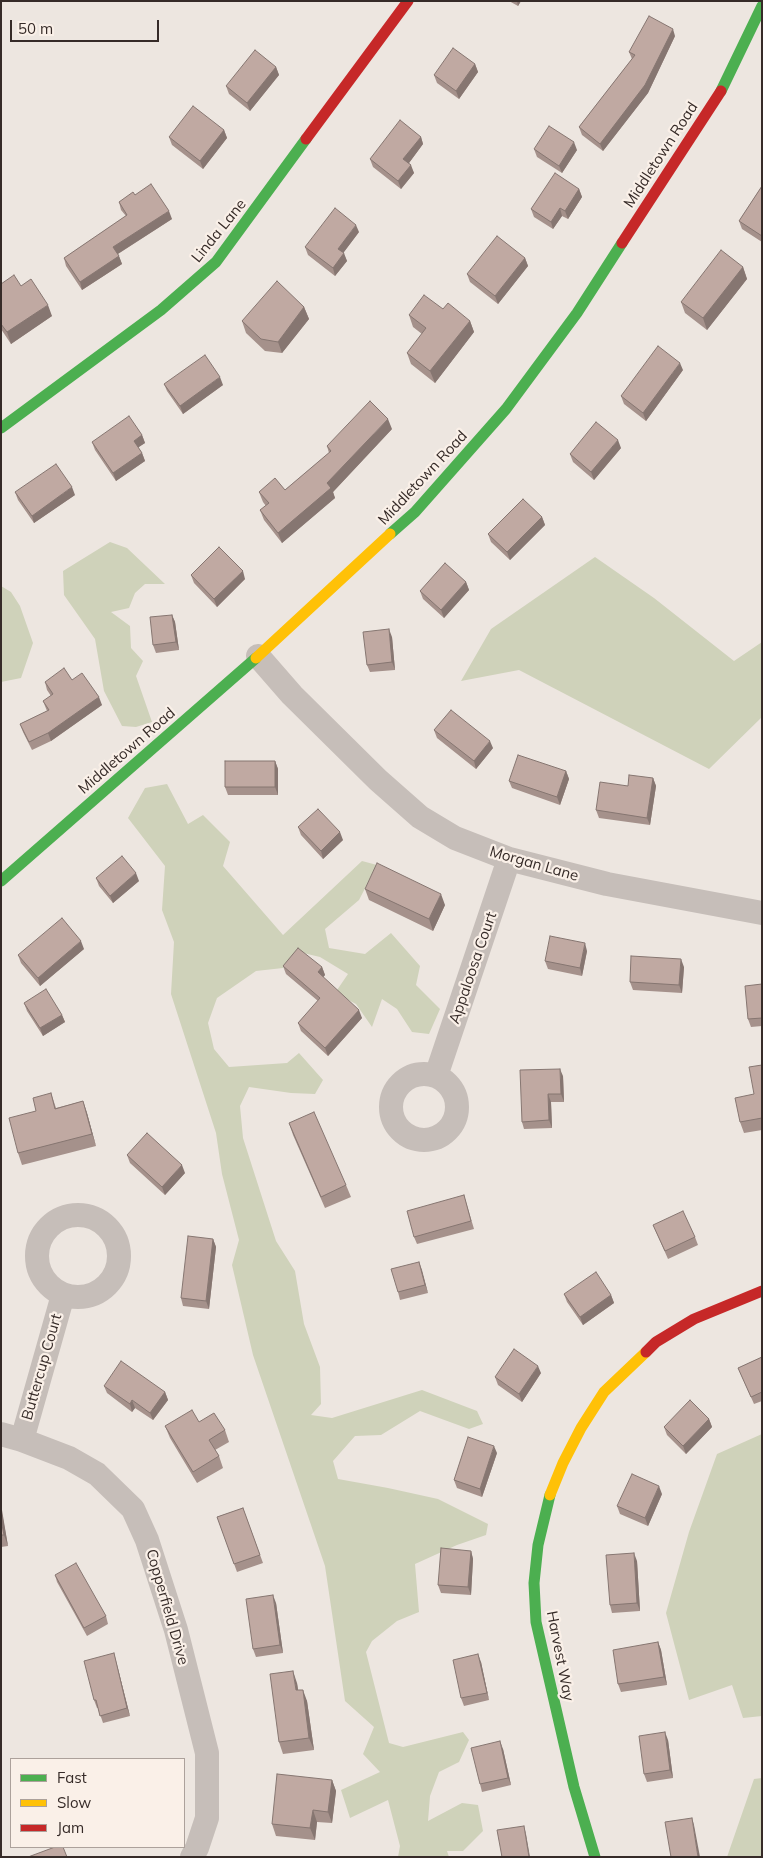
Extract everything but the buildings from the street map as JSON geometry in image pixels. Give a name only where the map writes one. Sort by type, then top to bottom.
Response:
[{"type":"street","name":"Linda Lane","points":[[1,428],[161,310],[216,262],[408,1]]},
{"type":"street","name":"Middletown Road","points":[[1,881],[258,656],[416,512],[506,409],[577,313],[721,90],[762,6]]},
{"type":"street","name":"Morgan Lane","points":[[258,656],[292,696],[378,780],[420,817],[454,838],[509,860],[607,884],[762,913]]},
{"type":"street","name":"Appaloosa Court","points":[[436,1076],[509,860]]},
{"type":"street","name":"Harvest Way","points":[[595,1857],[574,1787],[536,1622],[534,1583],[538,1545],[547,1503],[563,1463],[581,1428],[604,1392],[656,1342],[694,1319],[762,1291]]},
{"type":"street","name":"Buttercup Court","points":[[12,1437],[63,1295]]},
{"type":"street","name":"Copperfield Drive","points":[[12,1437],[69,1458],[97,1474],[133,1509],[148,1540],[176,1630],[207,1753],[207,1818],[192,1857]]},
{"type":"green space","points":[[110,542],[127,548],[165,584],[145,584],[135,593],[129,608],[111,612],[130,626],[131,648],[143,661],[136,676],[152,722],[136,727],[122,726],[104,691],[95,639],[64,595],[63,571]]},
{"type":"green space","points":[[595,557],[654,598],[734,661],[762,642],[762,717],[709,769],[519,670],[461,681],[491,629]]},
{"type":"green space","points":[[1,586],[11,592],[20,606],[33,643],[21,678],[1,682]]},
{"type":"green space","points":[[167,784],[188,824],[203,815],[230,842],[223,866],[283,935],[362,861],[377,865],[359,900],[325,929],[329,948],[365,954],[391,933],[420,966],[416,985],[440,1009],[429,1034],[412,1032],[397,1009],[382,999],[372,1027],[356,1004],[335,993],[348,974],[320,957],[299,952],[283,968],[256,971],[217,998],[208,1023],[214,1049],[229,1067],[287,1063],[299,1053],[323,1080],[315,1094],[291,1093],[249,1087],[240,1106],[243,1138],[276,1241],[295,1271],[304,1324],[320,1367],[321,1404],[311,1415],[332,1418],[422,1390],[477,1411],[483,1424],[469,1429],[420,1411],[381,1435],[355,1436],[333,1461],[338,1479],[438,1499],[488,1524],[486,1535],[457,1545],[415,1564],[419,1612],[397,1621],[372,1641],[366,1652],[389,1743],[403,1747],[463,1732],[469,1740],[459,1762],[439,1772],[430,1796],[428,1821],[462,1803],[478,1805],[483,1831],[463,1851],[447,1851],[449,1857],[398,1857],[400,1846],[388,1800],[350,1818],[341,1790],[380,1772],[363,1754],[374,1727],[345,1701],[325,1566],[253,1355],[232,1265],[239,1240],[222,1174],[216,1133],[171,994],[174,942],[162,910],[165,866],[128,818],[145,788]]},
{"type":"green space","points":[[762,1434],[762,1716],[743,1718],[732,1685],[689,1700],[666,1613],[689,1532],[717,1454]]},
{"type":"green space","points":[[762,1778],[762,1857],[727,1857],[754,1779]]},
{"type":"traffic: fast","points":[[721,91],[762,6]]},
{"type":"traffic: fast","points":[[1,428],[161,310],[216,262],[306,139]]},
{"type":"traffic: fast","points":[[390,534],[415,512],[506,409],[577,313],[622,243]]},
{"type":"traffic: fast","points":[[1,881],[256,658]]},
{"type":"traffic: fast","points":[[550,1495],[538,1545],[534,1583],[536,1622],[574,1787],[595,1857]]},
{"type":"traffic: slow","points":[[256,658],[390,534]]},
{"type":"traffic: slow","points":[[550,1495],[563,1463],[581,1428],[604,1392],[646,1352]]},
{"type":"traffic: jam","points":[[306,139],[408,1]]},
{"type":"traffic: jam","points":[[622,243],[721,91]]},
{"type":"traffic: jam","points":[[646,1352],[656,1342],[694,1319],[762,1291]]}]
